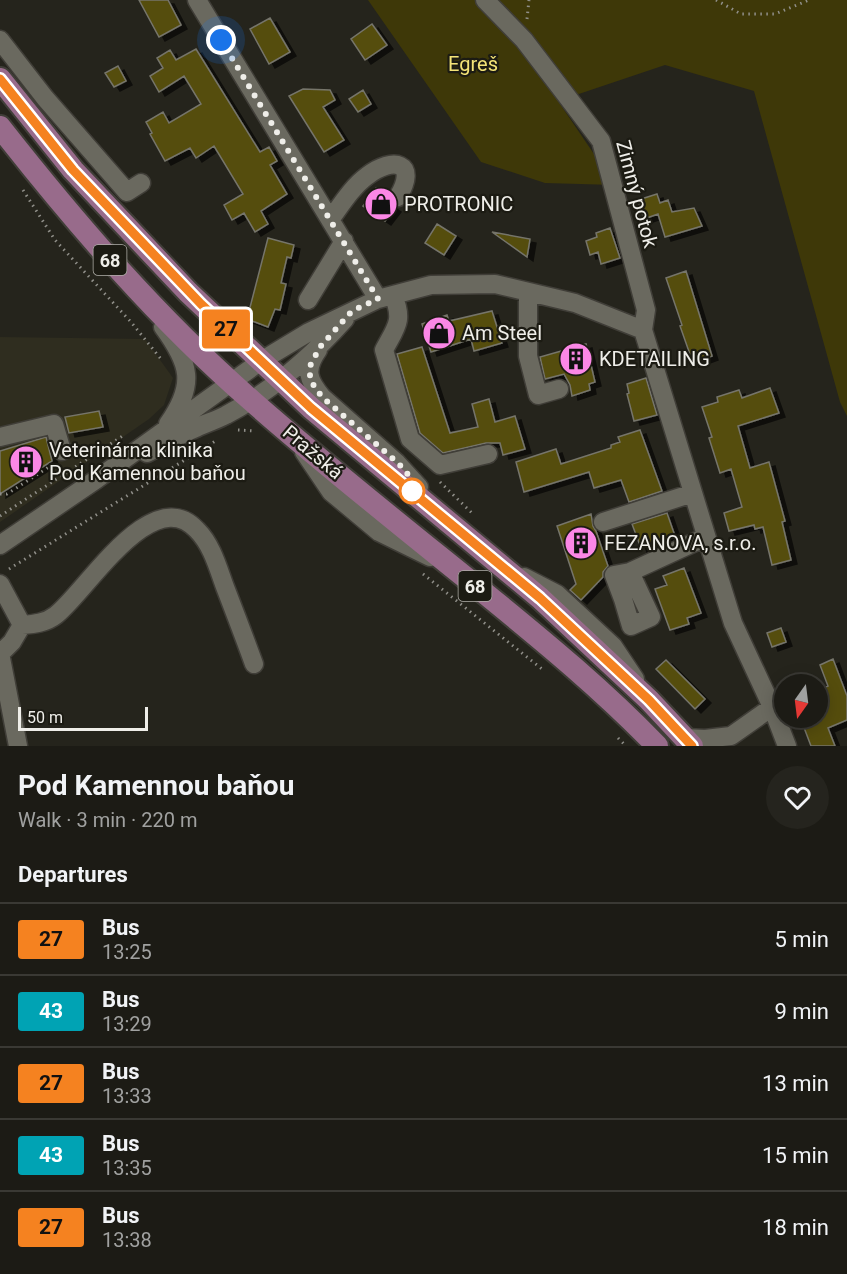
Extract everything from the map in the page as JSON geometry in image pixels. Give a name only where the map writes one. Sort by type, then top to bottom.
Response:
[{"type":"main road","name":"Pražská","points":[[0,79],[73,170],[188,292],[311,408],[458,528],[556,613],[649,700],[689,742]]},
{"type":"main road","name":"Pražská","points":[[0,127],[77,223],[126,278],[251,400],[389,518],[568,662],[622,710],[657,746]]},
{"type":"street","points":[[197,0],[330,220],[385,297],[400,311],[397,325],[384,350],[410,439],[440,465],[488,454]]},
{"type":"street","name":"Zimný potok","points":[[485,0],[524,40],[601,141],[646,310],[643,330],[706,537],[738,635],[772,707],[787,746]]},
{"type":"street","points":[[0,39],[45,98],[127,192],[141,183]]},
{"type":"street","points":[[330,220],[364,177],[391,163],[400,165],[406,173],[406,182],[398,197]]},
{"type":"street","points":[[308,300],[344,241]]},
{"type":"street","points":[[126,278],[180,350],[185,366],[186,380],[183,396],[176,412],[163,430]]},
{"type":"street","points":[[0,544],[97,479],[261,361],[309,332],[385,297],[431,285],[495,284],[575,303],[643,330]]},
{"type":"street","points":[[528,292],[528,356],[538,395],[559,389]]},
{"type":"street","points":[[97,479],[195,428],[225,416],[251,400],[280,380],[320,347],[352,311]]},
{"type":"street","name":"Pražská","points":[[320,347],[310,366],[309,373],[314,387],[336,410],[398,463],[458,528]]},
{"type":"street","points":[[225,416],[263,418],[290,432]]},
{"type":"street","points":[[0,437],[54,424],[56,456]]},
{"type":"street","points":[[603,522],[693,493]]},
{"type":"street","points":[[22,625],[40,624],[56,616],[103,564],[138,530],[153,522],[171,518],[185,520],[197,530],[211,550],[254,664]]},
{"type":"street","points":[[630,572],[706,537]]},
{"type":"street","points":[[0,584],[22,625]]},
{"type":"street","points":[[18,746],[0,654],[12,642],[22,625]]},
{"type":"street","points":[[689,742],[705,739],[730,741],[772,707]]},
{"type":"path","points":[[716,0],[741,14],[775,14],[809,0]]},
{"type":"path","points":[[18,182],[55,240],[131,322],[162,360]]},
{"type":"path","points":[[0,575],[223,436]]},
{"type":"path","points":[[0,494],[7,494],[52,466],[56,456]]},
{"type":"path","points":[[421,573],[550,675]]},
{"type":"path","points":[[618,738],[626,746]]},
{"type":"shaded area","points":[[0,337],[145,339],[173,378],[164,405],[149,419],[0,522]]},
{"type":"green space","name":"Egreš","points":[[368,0],[847,0],[847,416],[840,402],[754,91],[665,65],[558,101],[615,185],[545,183],[481,162]]},
{"type":"building","points":[[139,0],[168,0],[181,25],[159,37]]},
{"type":"building","points":[[270,18],[290,52],[269,64],[250,29]]},
{"type":"building","points":[[372,24],[387,45],[365,60],[351,39]]},
{"type":"building","points":[[196,49],[260,152],[269,147],[277,161],[270,165],[287,194],[261,211],[268,224],[255,232],[244,213],[232,220],[224,205],[243,194],[214,146],[196,158],[190,148],[165,161],[146,122],[163,112],[169,123],[201,104],[184,76],[159,92],[150,76],[163,68],[157,58],[170,50],[176,60]]},
{"type":"building","points":[[118,66],[126,81],[114,87],[105,73]]},
{"type":"building","points":[[303,89],[330,90],[335,100],[323,107],[344,140],[324,152],[289,96]]},
{"type":"building","points":[[363,90],[371,104],[358,112],[349,99]]},
{"type":"building","name":"PROTRONIC","points":[[376,188],[383,199],[387,197],[389,204],[395,208],[385,221],[363,206]]},
{"type":"building","points":[[657,194],[660,203],[668,200],[672,212],[694,208],[702,226],[665,237],[658,214],[644,219],[638,200]]},
{"type":"building","points":[[437,224],[456,236],[444,255],[425,243]]},
{"type":"building","points":[[610,228],[620,258],[601,264],[598,252],[590,255],[586,241],[597,237],[596,233]]},
{"type":"building","points":[[492,232],[530,239],[527,257]]},
{"type":"building","points":[[268,238],[294,245],[291,258],[287,257],[281,283],[286,284],[280,310],[275,309],[268,327],[247,319]]},
{"type":"building","points":[[686,271],[712,356],[693,363],[666,278]]},
{"type":"building","points":[[492,311],[502,343],[474,351],[471,339],[431,352],[422,324],[447,315],[449,321]]},
{"type":"building","points":[[586,344],[595,382],[589,384],[590,390],[572,396],[570,385],[564,374],[545,379],[540,357]]},
{"type":"building","points":[[422,347],[450,433],[478,427],[472,404],[489,399],[495,422],[515,416],[525,449],[503,455],[500,443],[486,443],[443,453],[420,433],[397,354]]},
{"type":"building","points":[[646,378],[657,415],[634,421],[627,394],[629,393],[627,384]]},
{"type":"building","points":[[770,388],[779,413],[738,426],[750,468],[769,462],[785,521],[782,522],[791,560],[772,565],[763,527],[755,529],[754,525],[729,531],[724,513],[742,507],[731,469],[720,473],[702,407],[718,402],[717,397],[739,390],[742,398]]},
{"type":"building","points":[[99,411],[103,427],[69,433],[65,417]]},
{"type":"building","points":[[640,430],[662,491],[629,502],[621,480],[594,488],[589,472],[524,492],[516,462],[556,449],[561,464],[611,448],[611,445],[620,442],[618,437]]},
{"type":"building","name":"Veterinárna klinika Pod Kamennou baňou","points":[[46,437],[52,461],[0,494],[0,451]]},
{"type":"building","points":[[667,513],[675,536],[641,548],[632,524]]},
{"type":"building","name":"FEZANOVA, s.r.o.","points":[[591,514],[593,526],[608,566],[603,572],[603,577],[581,600],[570,590],[576,584],[557,526]]},
{"type":"building","points":[[684,568],[701,613],[687,618],[689,624],[670,630],[655,589],[667,585],[663,576]]},
{"type":"building","points":[[781,628],[786,642],[772,647],[767,633]]},
{"type":"building","points":[[833,659],[847,696],[847,720],[828,728],[828,674],[823,674],[820,665]]},
{"type":"building","points":[[666,660],[705,699],[695,709],[656,669]]},
{"type":"building","points":[[804,728],[828,728],[835,746],[811,746]]},
{"type":"bus line","name":"27","points":[[0,79],[73,170],[188,292],[311,408],[540,598],[607,659],[692,746]]},
{"type":"place","name":"PROTRONIC","points":[[381,204]]},
{"type":"place","name":"Am Steel","points":[[439,333]]},
{"type":"place","name":"KDETAILING","points":[[576,359]]},
{"type":"place","name":"Veterinárna klinika Pod Kamennou baňou","points":[[26,462]]},
{"type":"place","name":"FEZANOVA, s.r.o.","points":[[581,543]]},
{"type":"route","points":[[221,40],[378,299],[352,311],[320,347],[310,366],[310,380],[322,397],[398,463],[419,487],[412,491]]}]
